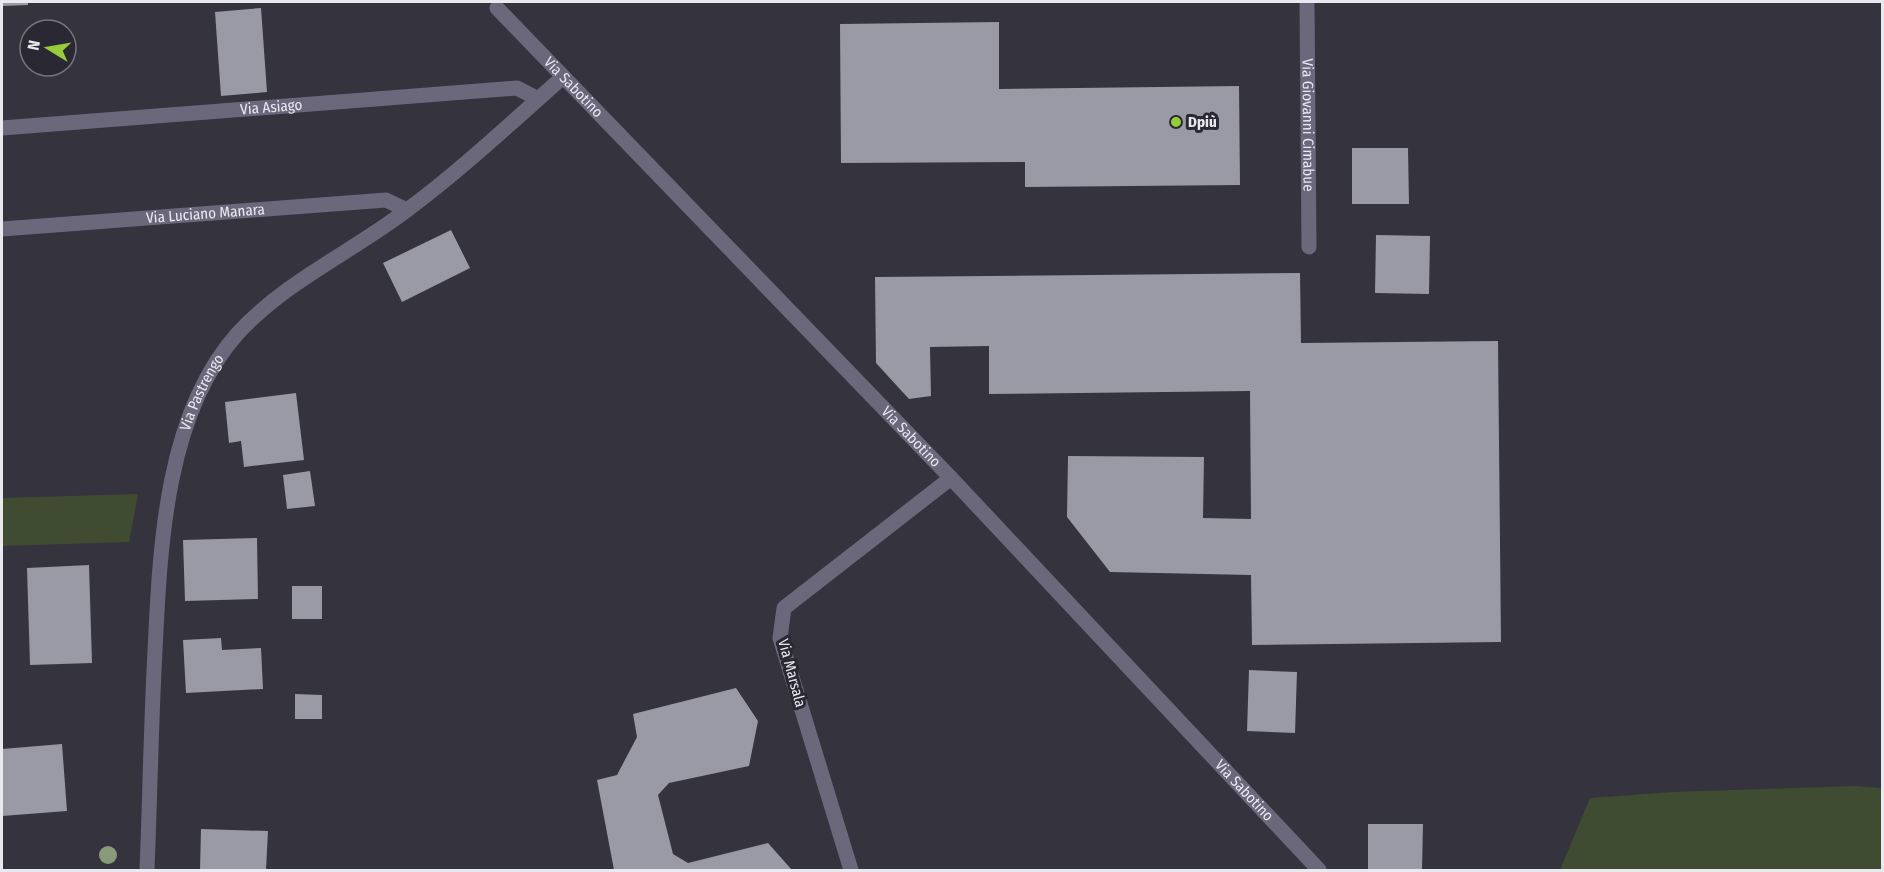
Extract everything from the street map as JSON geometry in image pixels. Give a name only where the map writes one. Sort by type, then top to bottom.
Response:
[{"type":"street","name":"Via Giovanni Cimabue","points":[[1307,2],[1309,248]]},
{"type":"street","name":"Via Sabotino","points":[[494,4],[951,478],[1319,870]]},
{"type":"street","name":"Via Pastrengo","points":[[147,870],[160,546],[170,485],[185,434],[207,374],[238,333],[275,298],[407,210],[563,77]]},
{"type":"street","name":"Via Asiago","points":[[2,128],[517,88],[538,99]]},
{"type":"street","name":"Via Luciano Manara","points":[[2,229],[386,200],[407,210]]},
{"type":"street","name":"Via Marsala","points":[[851,870],[780,638],[784,608],[951,478]]},
{"type":"green space","points":[[138,494],[129,542],[2,546],[2,498]]},
{"type":"green space","points":[[1855,786],[1882,788],[1882,870],[1560,870],[1590,798],[1673,792]]},
{"type":"building","points":[[2,2],[28,2],[28,5],[2,6]]},
{"type":"building","points":[[261,8],[267,92],[221,96],[215,12]]},
{"type":"building","points":[[999,22],[999,89],[1239,86],[1240,185],[1025,187],[1025,162],[841,163],[840,24]]},
{"type":"building","points":[[1352,148],[1408,148],[1409,204],[1352,204]]},
{"type":"building","points":[[451,230],[470,268],[402,302],[383,263]]},
{"type":"building","points":[[1376,235],[1430,236],[1429,294],[1375,293]]},
{"type":"building","points":[[1300,273],[1301,343],[1498,341],[1501,642],[1252,645],[1251,575],[1110,572],[1067,517],[1068,456],[1204,457],[1203,518],[1251,519],[1250,391],[989,394],[989,346],[930,347],[931,396],[909,399],[876,363],[875,277]]},
{"type":"building","points":[[296,393],[304,460],[244,467],[241,441],[229,443],[225,402]]},
{"type":"building","points":[[310,471],[315,506],[287,509],[283,475]]},
{"type":"building","points":[[257,538],[258,599],[185,601],[183,540]]},
{"type":"building","points":[[89,565],[92,663],[30,665],[27,568]]},
{"type":"building","points":[[292,586],[322,586],[322,619],[292,619]]},
{"type":"building","points":[[221,638],[222,650],[261,648],[263,689],[186,693],[183,640]]},
{"type":"building","points":[[1249,670],[1297,672],[1295,733],[1247,731]]},
{"type":"building","points":[[736,688],[758,721],[749,766],[669,783],[658,795],[673,854],[688,863],[768,843],[792,870],[614,870],[597,780],[617,775],[637,737],[633,714]]},
{"type":"building","points":[[295,694],[322,695],[322,719],[295,719]]},
{"type":"building","points":[[62,744],[67,811],[2,816],[2,749]]},
{"type":"building","points":[[1368,824],[1423,824],[1422,870],[1368,870]]},
{"type":"building","points":[[201,829],[268,831],[266,870],[200,870]]},
{"type":"place","name":"Dpiù","points":[[1176,122]]}]
